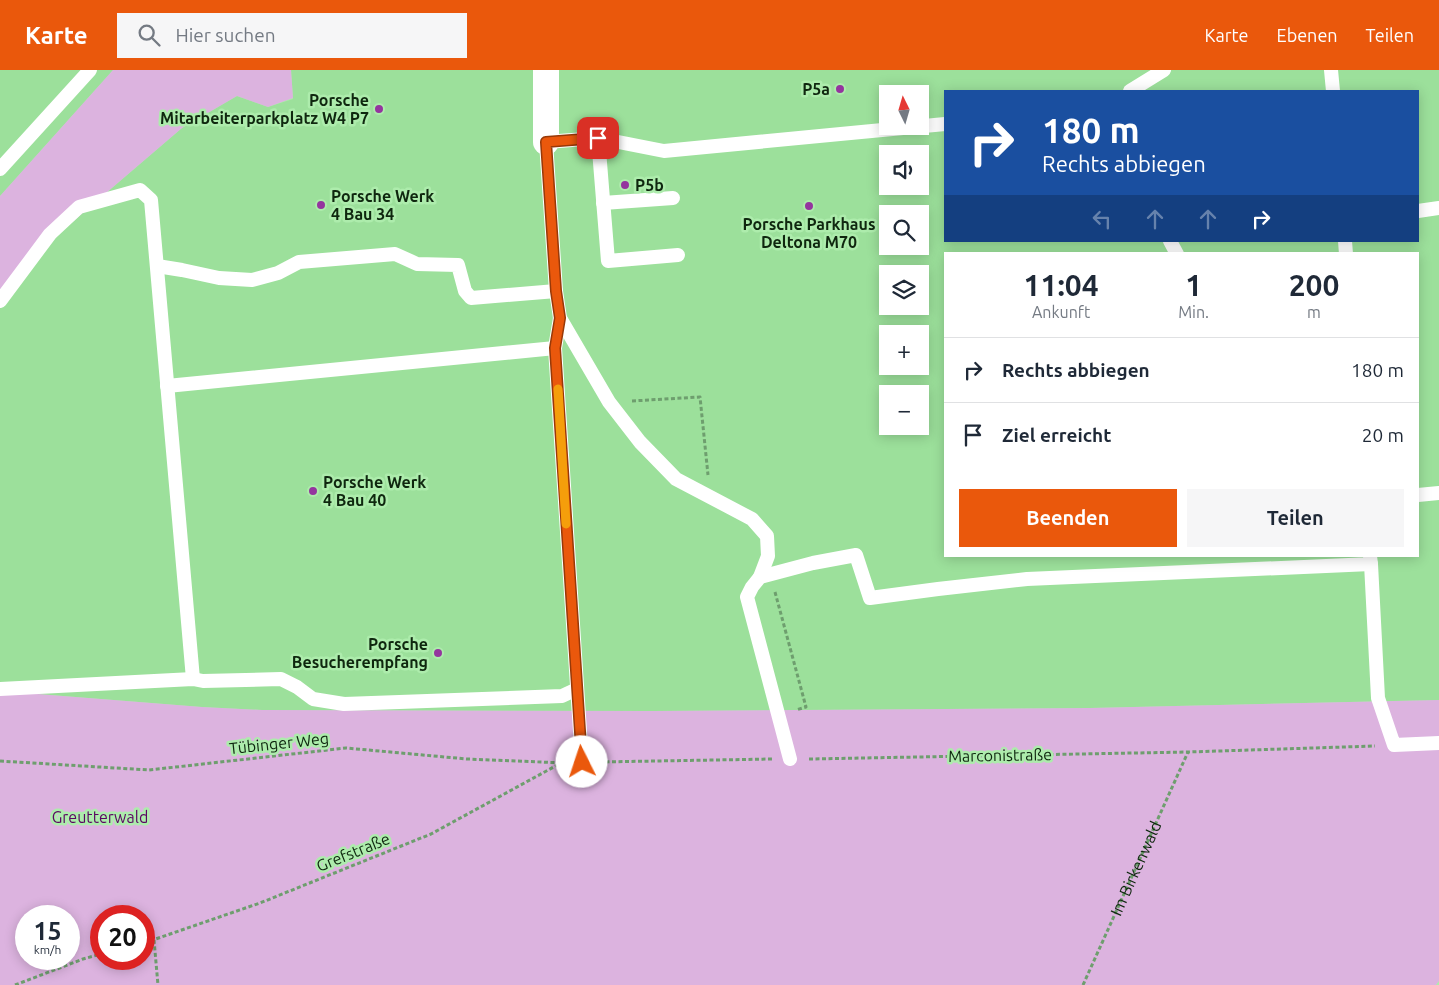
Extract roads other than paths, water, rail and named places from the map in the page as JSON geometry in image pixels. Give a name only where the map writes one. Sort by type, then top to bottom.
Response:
[{"type":"street","points":[[546,70],[546,142]]},
{"type":"lane","points":[[0,169],[90,70]]},
{"type":"lane","points":[[1132,90],[1164,70]]},
{"type":"lane","points":[[1331,70],[1333,90]]},
{"type":"lane","points":[[582,762],[555,348],[560,318],[556,291],[546,142],[598,138],[664,151],[944,124]]},
{"type":"lane","points":[[598,138],[608,261],[678,255]]},
{"type":"lane","points":[[0,301],[50,234],[79,207],[140,190],[151,200],[193,679]]},
{"type":"lane","points":[[604,203],[673,198]]},
{"type":"lane","points":[[1419,210],[1439,208]]},
{"type":"lane","points":[[156,266],[219,278],[252,280],[278,273],[299,262],[395,254],[417,264],[458,265],[465,291],[471,298],[556,291]]},
{"type":"lane","points":[[560,318],[609,402],[640,442],[676,479],[752,519],[766,536],[768,556],[765,575]]},
{"type":"lane","points":[[167,386],[555,348]]},
{"type":"lane","points":[[1419,495],[1439,493]]},
{"type":"lane","points":[[790,759],[747,597],[752,587],[765,575],[856,554],[870,598],[1028,579],[1370,560],[1378,698],[1394,745],[1439,742]]},
{"type":"lane","points":[[0,689],[193,679],[202,681],[281,679],[298,687],[313,699],[344,704],[562,696],[578,689]]},
{"type":"place","name":"P5a","points":[[840,89]]},
{"type":"place","name":"Porsche Mitarbeiterparkplatz W4 P7","points":[[379,109]]},
{"type":"place","name":"P5b","points":[[625,185]]},
{"type":"place","name":"Porsche Werk 4 Bau 34","points":[[321,205]]},
{"type":"place","name":"Porsche Parkhaus Deltona M70","points":[[809,206]]},
{"type":"place","name":"Porsche Werk 4 Bau 40","points":[[313,491]]},
{"type":"place","name":"Porsche Besucherempfang","points":[[438,653]]},
{"type":"park label","name":"Greutterwald","points":[[100,817]]}]
